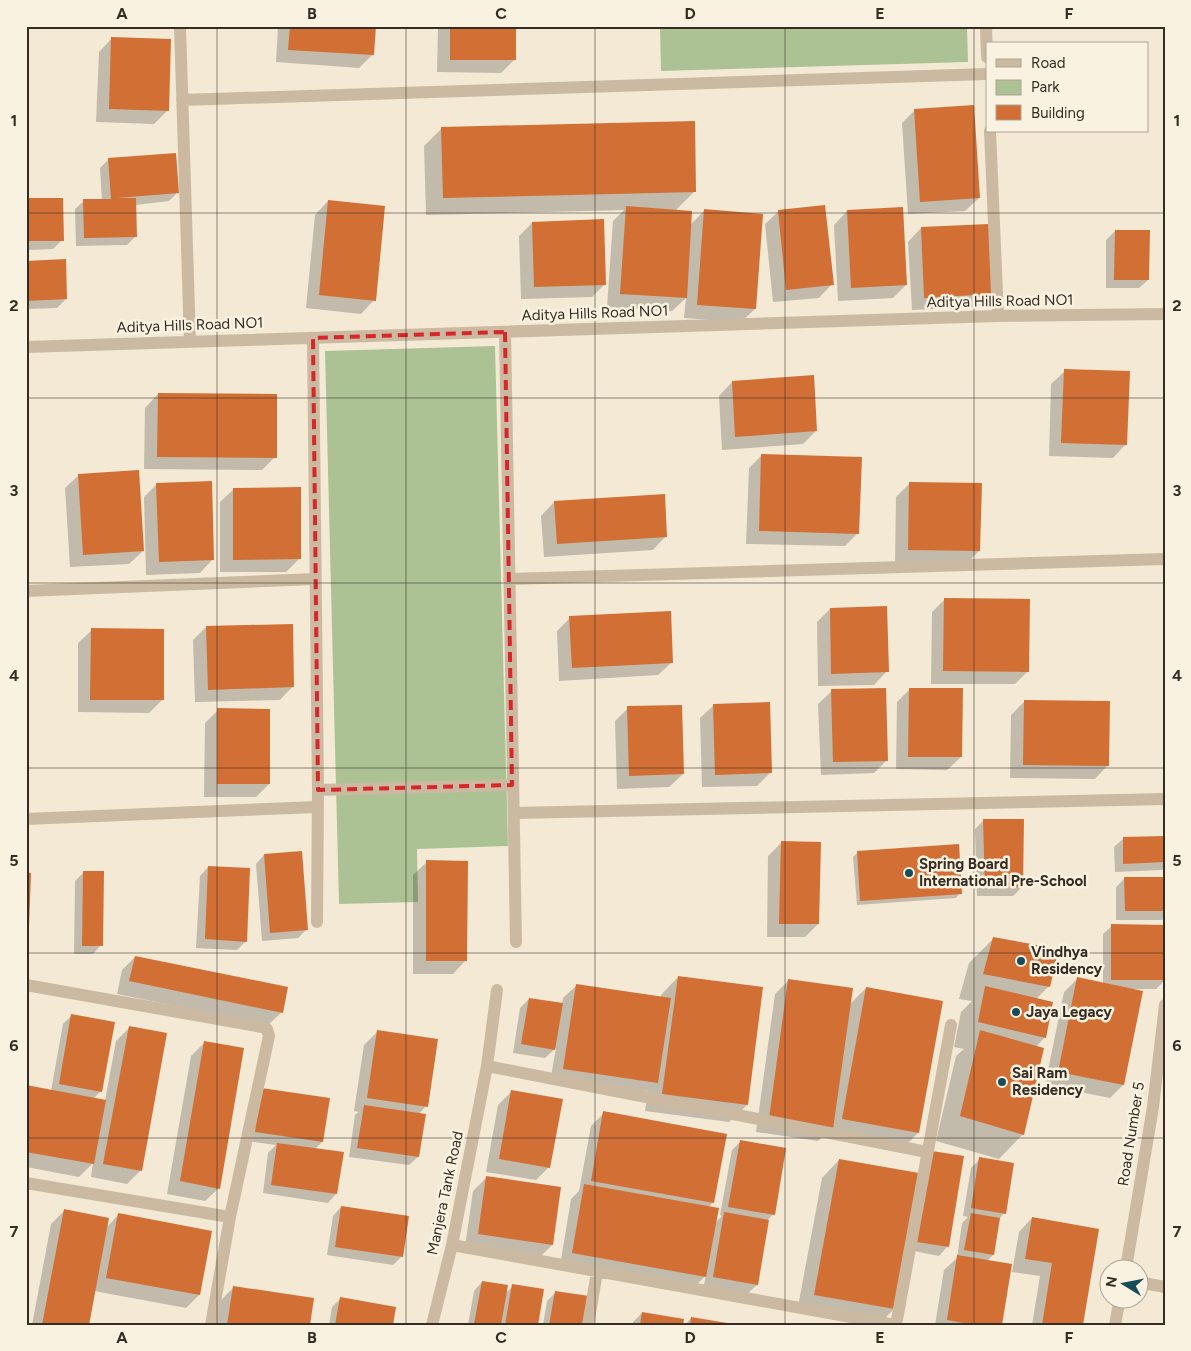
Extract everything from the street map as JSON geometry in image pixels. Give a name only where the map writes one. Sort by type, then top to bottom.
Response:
[{"type":"street","points":[[180,26],[190,342]]},
{"type":"street","points":[[986,26],[987,42]]},
{"type":"street","points":[[182,100],[986,74]]},
{"type":"street","points":[[990,132],[998,316]]},
{"type":"street","name":"Aditya Hills Road NO1","points":[[26,347],[998,316],[1165,314]]},
{"type":"street","points":[[505,332],[516,942]]},
{"type":"street","points":[[313,338],[318,922]]},
{"type":"street","points":[[509,579],[1165,559]]},
{"type":"street","points":[[26,591],[315,579]]},
{"type":"street","points":[[318,790],[512,785]]},
{"type":"street","points":[[514,813],[1165,799]]},
{"type":"street","points":[[26,818],[317,807]]},
{"type":"street","points":[[26,985],[267,1029],[269,1036],[230,1217],[211,1325]]},
{"type":"street","name":"Manjera Tank Road","points":[[432,1325],[452,1245],[487,1066],[497,990]]},
{"type":"street","name":"Road Number 5","points":[[1128,1258],[1159,1108],[1165,1004]]},
{"type":"street","points":[[452,1245],[896,1325],[951,1026]]},
{"type":"street","points":[[487,1066],[927,1152]]},
{"type":"street","points":[[26,1183],[230,1217]]},
{"type":"street","points":[[588,1325],[597,1272]]},
{"type":"street","points":[[1148,1284],[1165,1288]]},
{"type":"street","points":[[1115,1325],[1118,1308]]},
{"type":"highlighted area","points":[[505,332],[512,785],[318,790],[313,338]]},
{"type":"green space","points":[[660,26],[967,26],[968,62],[661,71]]},
{"type":"green space","points":[[495,346],[508,846],[417,849],[418,902],[339,904],[325,351]]},
{"type":"building","points":[[290,26],[376,26],[374,55],[288,50]]},
{"type":"building","points":[[450,26],[516,26],[516,60],[450,60]]},
{"type":"building","points":[[111,37],[171,39],[169,111],[109,109]]},
{"type":"building","points":[[974,105],[980,198],[920,202],[914,109]]},
{"type":"building","points":[[695,121],[696,192],[443,198],[441,127]]},
{"type":"building","points":[[176,153],[179,193],[117,198],[136,198],[137,237],[84,238],[83,199],[111,199],[108,158]]},
{"type":"building","points":[[26,198],[63,198],[64,241],[26,241]]},
{"type":"building","points":[[328,200],[385,206],[376,301],[319,295]]},
{"type":"building","points":[[825,205],[834,285],[786,290],[778,210]]},
{"type":"building","points":[[626,206],[692,211],[687,298],[620,294]]},
{"type":"building","points":[[903,207],[907,285],[851,288],[847,210]]},
{"type":"building","points":[[704,209],[763,214],[756,309],[697,305]]},
{"type":"building","points":[[604,219],[606,285],[534,287],[532,222]]},
{"type":"building","points":[[989,224],[992,294],[924,298],[921,227]]},
{"type":"building","points":[[1115,230],[1150,230],[1149,280],[1114,280]]},
{"type":"building","points":[[66,259],[67,299],[26,301],[26,261]]},
{"type":"building","points":[[1064,369],[1130,371],[1127,445],[1061,443]]},
{"type":"building","points":[[814,375],[817,431],[735,437],[732,381]]},
{"type":"building","points":[[158,393],[277,394],[277,458],[157,457]]},
{"type":"building","points":[[761,454],[862,457],[859,534],[759,531]]},
{"type":"building","points":[[139,470],[144,551],[83,555],[78,474]]},
{"type":"building","points":[[212,481],[214,560],[159,562],[156,483]]},
{"type":"building","points":[[909,482],[982,483],[980,551],[908,550]]},
{"type":"building","points":[[301,487],[301,559],[233,560],[233,488]]},
{"type":"building","points":[[665,494],[667,537],[557,544],[554,501]]},
{"type":"building","points":[[944,598],[1030,599],[1029,672],[943,671]]},
{"type":"building","points":[[887,606],[889,672],[831,674],[830,608]]},
{"type":"building","points":[[671,611],[673,663],[572,668],[569,616]]},
{"type":"building","points":[[293,624],[294,687],[208,690],[206,626]]},
{"type":"building","points":[[91,628],[164,629],[164,700],[90,700]]},
{"type":"building","points":[[886,688],[888,761],[833,762],[831,689]]},
{"type":"building","points":[[909,688],[963,688],[962,757],[908,757]]},
{"type":"building","points":[[1024,700],[1110,701],[1109,766],[1023,765]]},
{"type":"building","points":[[770,702],[772,773],[715,775],[713,704]]},
{"type":"building","points":[[682,705],[684,774],[629,776],[627,706]]},
{"type":"building","points":[[217,708],[270,709],[270,784],[217,784]]},
{"type":"building","points":[[983,819],[1024,819],[1023,887],[985,888]]},
{"type":"building","points":[[1165,836],[1165,862],[1123,864],[1123,837]]},
{"type":"building","points":[[781,841],[821,842],[819,924],[779,924]]},
{"type":"building","name":"Spring Board International Pre-School","points":[[959,844],[962,894],[860,901],[857,851]]},
{"type":"building","points":[[302,851],[308,930],[270,933],[264,854]]},
{"type":"building","points":[[426,860],[468,861],[467,961],[426,961]]},
{"type":"building","points":[[208,866],[250,868],[247,942],[205,939]]},
{"type":"building","points":[[83,871],[104,871],[103,946],[82,946]]},
{"type":"building","points":[[26,872],[31,873],[28,955],[26,955]]},
{"type":"building","points":[[1124,877],[1165,877],[1165,911],[1125,911]]},
{"type":"building","points":[[1111,924],[1165,925],[1165,980],[1111,980]]},
{"type":"building","name":"Vindhya Residency","points":[[993,937],[1059,949],[1050,987],[983,974]]},
{"type":"building","points":[[135,956],[288,987],[283,1013],[129,981]]},
{"type":"building","points":[[678,976],[763,987],[748,1105],[662,1094]]},
{"type":"building","points":[[1077,977],[1143,991],[1124,1085],[1058,1072]]},
{"type":"building","points":[[788,979],[853,988],[833,1129],[769,1119]]},
{"type":"building","points":[[576,984],[671,998],[658,1083],[563,1069]]},
{"type":"building","name":"Jaya Legacy","points":[[985,986],[1053,1002],[1046,1038],[978,1022]]},
{"type":"building","points":[[866,987],[943,1001],[919,1133],[842,1119]]},
{"type":"building","points":[[529,998],[563,1003],[555,1050],[521,1044]]},
{"type":"building","points":[[71,1014],[115,1022],[102,1092],[59,1084]]},
{"type":"building","points":[[129,1026],[167,1033],[142,1171],[103,1164]]},
{"type":"building","points":[[377,1030],[438,1039],[428,1107],[367,1098]]},
{"type":"building","name":"Sai Ram Residency","points":[[980,1030],[1044,1048],[1024,1135],[960,1116]]},
{"type":"building","points":[[204,1041],[244,1048],[220,1189],[180,1181]]},
{"type":"building","points":[[26,1085],[106,1100],[94,1164],[26,1152]]},
{"type":"building","points":[[261,1088],[330,1098],[323,1142],[255,1132]]},
{"type":"building","points":[[511,1090],[563,1099],[550,1168],[499,1159]]},
{"type":"building","points":[[364,1105],[426,1114],[419,1157],[357,1148]]},
{"type":"building","points":[[603,1111],[727,1134],[714,1203],[591,1181]]},
{"type":"building","points":[[740,1140],[786,1148],[775,1215],[728,1207]]},
{"type":"building","points":[[277,1143],[344,1152],[337,1194],[271,1185]]},
{"type":"building","points":[[932,1151],[964,1156],[949,1247],[917,1242]]},
{"type":"building","points":[[979,1157],[1014,1163],[1006,1214],[971,1208]]},
{"type":"building","points":[[839,1159],[919,1173],[895,1309],[814,1295]]},
{"type":"building","points":[[486,1176],[561,1187],[553,1245],[478,1234]]},
{"type":"building","points":[[584,1184],[719,1208],[706,1277],[572,1253]]},
{"type":"building","points":[[341,1206],[409,1216],[403,1257],[335,1247]]},
{"type":"building","points":[[64,1209],[109,1218],[89,1325],[42,1325]]},
{"type":"building","points":[[724,1212],[769,1220],[758,1285],[713,1277]]},
{"type":"building","points":[[118,1213],[212,1231],[200,1295],[106,1278]]},
{"type":"building","points":[[971,1213],[1000,1218],[994,1255],[964,1250]]},
{"type":"building","points":[[1032,1217],[1099,1229],[1083,1325],[1042,1325],[1052,1263],[1025,1259]]},
{"type":"building","points":[[957,1255],[1012,1264],[1002,1325],[974,1325],[947,1320]]},
{"type":"building","points":[[482,1281],[508,1285],[501,1325],[474,1324]]},
{"type":"building","points":[[512,1284],[544,1289],[538,1325],[505,1325]]},
{"type":"building","points":[[233,1286],[314,1298],[310,1325],[227,1325]]},
{"type":"building","points":[[555,1291],[589,1296],[584,1325],[549,1325]]},
{"type":"building","points":[[340,1297],[396,1307],[393,1325],[335,1325]]},
{"type":"building","points":[[642,1312],[684,1319],[683,1325],[640,1325]]},
{"type":"building","points":[[691,1317],[733,1324],[733,1325],[690,1325]]},
{"type":"place","name":"Spring Board International Pre-School","points":[[909,873]]},
{"type":"place","name":"Vindhya Residency","points":[[1021,961]]},
{"type":"place","name":"Jaya Legacy","points":[[1016,1012]]},
{"type":"place","name":"Sai Ram Residency","points":[[1002,1082]]}]
